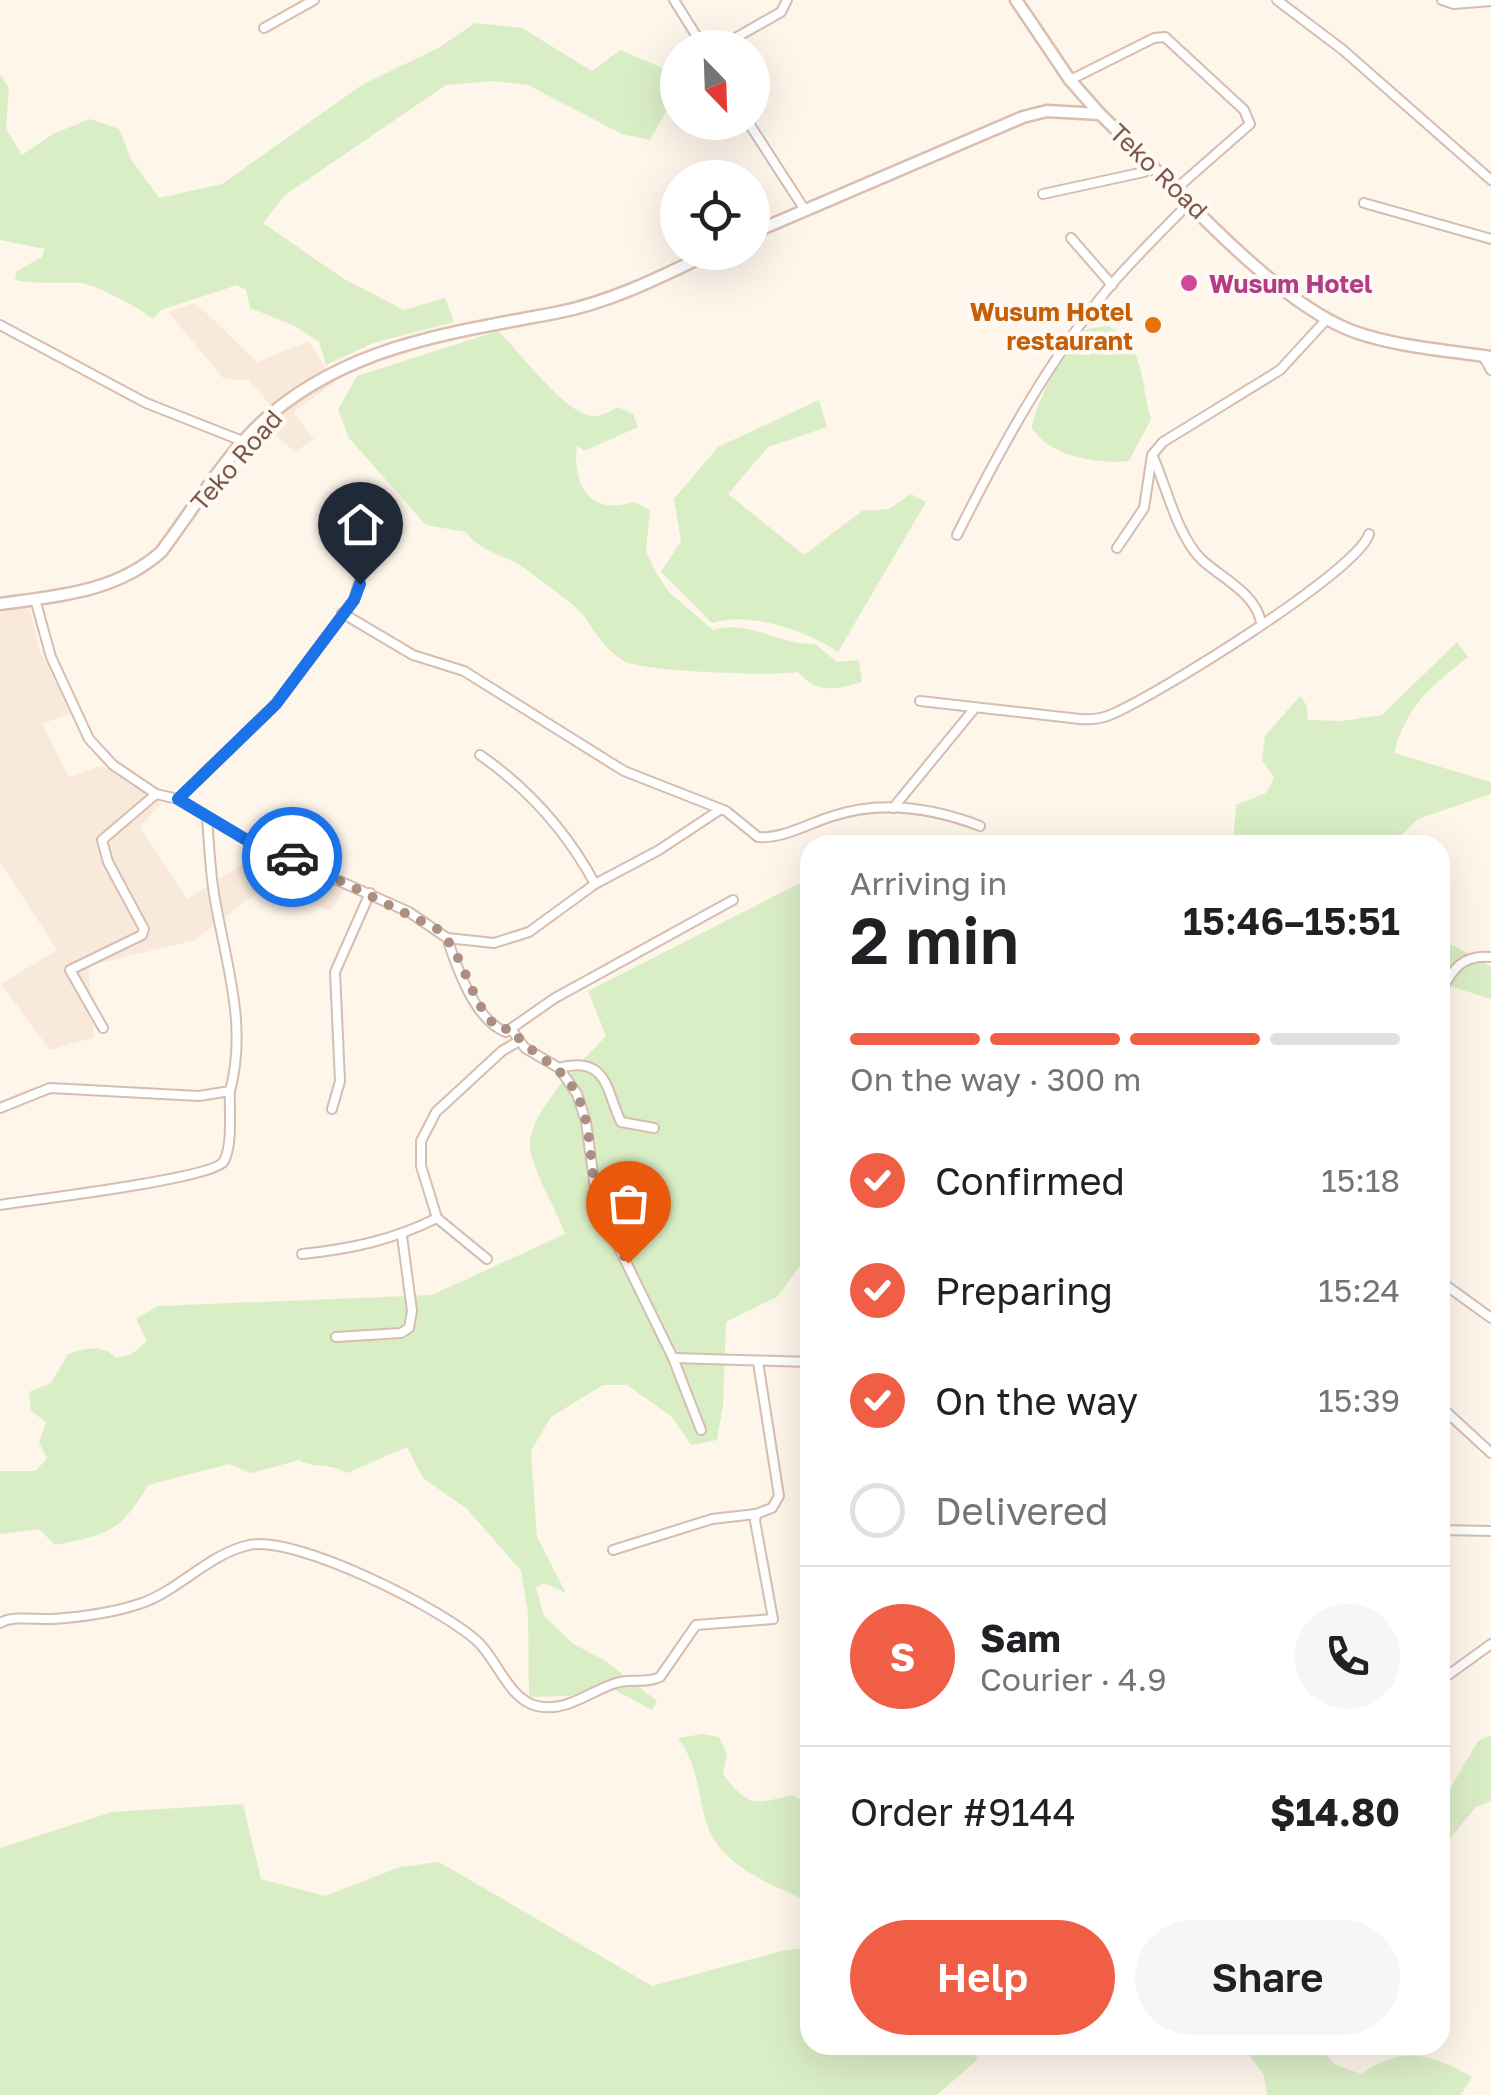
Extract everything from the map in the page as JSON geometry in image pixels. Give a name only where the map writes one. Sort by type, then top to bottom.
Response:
[{"type":"street","points":[[264,28],[314,0]]},
{"type":"street","points":[[674,0],[693,30]]},
{"type":"street","points":[[750,30],[781,12],[788,0]]},
{"type":"street","points":[[1016,0],[1070,80],[1100,114]]},
{"type":"street","points":[[1277,0],[1343,50],[1491,180]]},
{"type":"street","points":[[1442,0],[1454,4],[1491,1]]},
{"type":"street","points":[[1070,80],[1144,42],[1165,37],[1244,110],[1250,124],[1178,188]]},
{"type":"street","name":"Teko Road","points":[[770,224],[1023,118],[1047,110],[1100,114],[1260,269],[1326,320],[1383,340],[1487,356]]},
{"type":"street","points":[[760,140],[804,207]]},
{"type":"street","points":[[1043,194],[1144,172],[1154,166]]},
{"type":"street","points":[[957,535],[1034,394],[1112,285],[1191,201]]},
{"type":"street","points":[[1364,202],[1491,239]]},
{"type":"street","points":[[1071,238],[1112,285]]},
{"type":"street","name":"Teko Road","points":[[0,604],[97,588],[144,568],[161,552],[268,416],[331,373],[390,349],[471,326],[558,313],[676,270]]},
{"type":"street","points":[[1117,548],[1144,508],[1152,455],[1176,433],[1280,370],[1326,320]]},
{"type":"street","points":[[0,324],[146,403],[245,442]]},
{"type":"street","points":[[1487,356],[1491,370]]},
{"type":"street","points":[[1152,455],[1194,550],[1247,595],[1261,622]]},
{"type":"street","points":[[920,701],[974,709],[1105,717],[1138,702],[1261,622],[1360,552],[1369,534]]},
{"type":"street","points":[[178,799],[276,704],[342,613],[360,584],[364,565],[359,535]]},
{"type":"street","points":[[35,600],[52,657],[89,739],[113,766],[156,794],[178,799],[245,839],[370,893],[447,938],[509,941],[530,932],[595,884],[659,850],[721,808]]},
{"type":"street","points":[[342,613],[413,655],[464,671],[624,772],[721,808],[750,834],[769,838],[840,814],[894,808],[923,808],[980,826]]},
{"type":"street","points":[[894,808],[974,709]]},
{"type":"street","points":[[480,755],[516,783],[569,838],[595,884]]},
{"type":"street","points":[[103,1028],[70,970],[142,935],[144,929],[108,862],[102,840],[156,794]]},
{"type":"street","points":[[0,1205],[124,1189],[214,1170],[226,1156],[230,1092],[238,1060],[237,1010],[213,892],[207,817]]},
{"type":"street","points":[[332,1108],[340,1081],[335,972],[370,893]]},
{"type":"street","points":[[447,938],[475,1002],[500,1030],[511,1028],[556,998],[733,900]]},
{"type":"street","points":[[1450,976],[1457,964],[1467,958],[1491,957]]},
{"type":"street","points":[[511,1028],[519,1041],[559,1068],[576,1094],[586,1122],[598,1203],[673,1358],[701,1430]]},
{"type":"street","points":[[486,1259],[437,1218],[419,1156],[425,1130],[436,1112],[502,1050],[519,1041]]},
{"type":"street","points":[[559,1068],[590,1068],[604,1078],[621,1122],[654,1128]]},
{"type":"street","points":[[0,1108],[50,1088],[198,1096],[230,1092]]},
{"type":"street","points":[[302,1254],[350,1249],[402,1236],[437,1218]]},
{"type":"street","points":[[336,1337],[400,1334],[409,1328],[412,1311],[402,1236]]},
{"type":"street","points":[[1450,1287],[1491,1318]]},
{"type":"street","points":[[673,1358],[800,1362]]},
{"type":"street","points":[[613,1550],[712,1518],[756,1514],[772,1508],[779,1496],[758,1362]]},
{"type":"street","points":[[1450,1415],[1491,1453]]},
{"type":"street","points":[[0,1624],[92,1615],[145,1602],[249,1545],[270,1545],[320,1556],[450,1620],[490,1652],[521,1698],[536,1706],[557,1707],[619,1682],[660,1677],[701,1622],[773,1619],[756,1514]]},
{"type":"street","points":[[1450,1530],[1491,1531]]},
{"type":"street","points":[[1450,1675],[1491,1644]]},
{"type":"shaded area","points":[[196,303],[257,362],[309,341],[334,383],[293,412],[314,439],[295,452],[266,427],[279,414],[248,380],[224,379],[168,312]]},
{"type":"shaded area","points":[[29,606],[40,651],[71,713],[42,724],[69,777],[101,766],[130,779],[161,804],[140,827],[187,899],[264,851],[349,884],[331,910],[262,889],[195,940],[88,966],[94,1037],[50,1050],[1,984],[57,950],[0,862],[0,612]]},
{"type":"green space","points":[[475,23],[522,28],[592,71],[620,50],[660,67],[660,122],[650,140],[622,134],[528,85],[492,81],[446,85],[285,195],[263,223],[344,279],[404,310],[445,298],[454,322],[373,343],[326,365],[319,342],[295,326],[250,308],[246,290],[237,285],[161,310],[153,319],[88,285],[15,280],[17,271],[42,257],[45,249],[0,240],[0,74],[9,88],[6,129],[22,155],[53,134],[90,119],[119,129],[131,159],[159,198],[222,184],[362,85],[440,47]]},
{"type":"green space","points":[[1108,326],[1129,343],[1135,354],[1151,419],[1129,461],[1103,461],[1062,452],[1032,428],[1045,391],[1070,346],[1085,330]]},
{"type":"green space","points":[[498,331],[571,406],[595,416],[618,407],[633,414],[638,427],[584,451],[577,445],[577,473],[595,501],[605,505],[634,502],[650,510],[646,551],[669,592],[713,630],[752,630],[815,644],[837,662],[859,660],[862,682],[827,688],[812,684],[798,672],[709,672],[624,661],[606,646],[579,610],[522,567],[479,545],[466,532],[426,525],[349,438],[338,410],[357,376]]},
{"type":"green space","points":[[819,400],[827,427],[768,447],[728,494],[804,555],[862,511],[889,509],[911,494],[926,502],[838,652],[810,636],[760,621],[712,623],[661,572],[681,541],[674,499],[718,447]]},
{"type":"green space","points":[[1457,642],[1468,657],[1413,709],[1394,753],[1491,782],[1491,794],[1418,819],[1401,835],[1234,835],[1236,805],[1266,793],[1274,778],[1262,760],[1265,736],[1300,696],[1307,706],[1308,720],[1342,721],[1382,715]]},
{"type":"green space","points":[[800,883],[800,1266],[777,1297],[726,1322],[723,1406],[717,1440],[691,1445],[672,1417],[627,1385],[603,1385],[551,1417],[531,1451],[537,1537],[566,1593],[544,1583],[536,1588],[544,1616],[572,1643],[607,1662],[657,1701],[652,1710],[606,1685],[569,1696],[529,1697],[528,1613],[521,1571],[467,1509],[423,1478],[407,1447],[347,1473],[299,1460],[251,1473],[229,1464],[148,1485],[129,1513],[111,1529],[55,1545],[39,1529],[0,1534],[0,1471],[36,1471],[47,1458],[39,1443],[46,1422],[31,1411],[29,1392],[51,1383],[68,1354],[93,1348],[116,1358],[132,1354],[147,1341],[136,1319],[158,1306],[432,1295],[565,1234],[530,1146],[538,1117],[548,1102],[606,1036],[588,991]]},
{"type":"green space","points":[[1450,945],[1491,967],[1491,999],[1450,986]]},
{"type":"green space","points":[[703,1734],[719,1737],[727,1754],[723,1774],[745,1797],[760,1801],[792,1795],[800,1799],[800,1898],[750,1873],[724,1853],[708,1827],[690,1759],[678,1738]]},
{"type":"green space","points":[[1491,1735],[1491,1801],[1476,1807],[1450,1838],[1450,1789],[1478,1741]]},
{"type":"green space","points":[[243,1804],[261,1879],[325,1896],[400,1867],[439,1862],[652,1986],[800,1949],[800,2055],[975,2055],[978,2059],[937,2095],[0,2095],[0,1848],[112,1812]]},
{"type":"green space","points":[[1249,2055],[1327,2055],[1334,2064],[1361,2074],[1390,2059],[1416,2056],[1443,2062],[1472,2077],[1461,2095],[1267,2095],[1264,2075]]},
{"type":"way so far","points":[[292,857],[437,929],[447,938],[475,1002],[488,1020],[500,1030],[506,1032],[511,1028],[525,1048],[559,1068],[576,1094],[586,1122],[598,1203],[628,1263]]},
{"type":"place","name":"Wusum Hotel","points":[[1189,283]]},
{"type":"place","name":"Wusum Hotel restaurant","points":[[1153,325]]},
{"type":"route","points":[[292,857],[245,839],[178,799],[232,748],[258,717],[276,704],[354,600],[360,584]]}]
